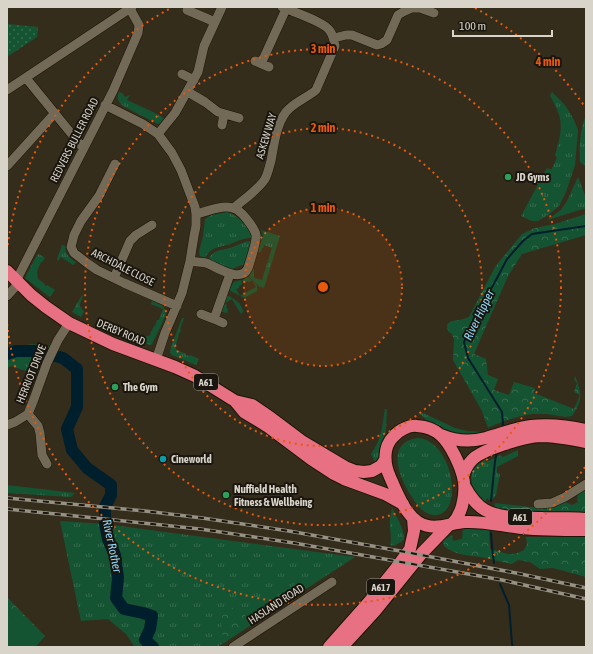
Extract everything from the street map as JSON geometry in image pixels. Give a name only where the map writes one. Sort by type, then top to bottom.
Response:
[{"type":"highway","name":"DERBY ROAD","points":[[7,271],[46,308],[69,323],[113,344],[195,376],[235,401],[244,412],[267,426],[311,459],[334,474],[351,482],[385,494],[403,504]]},
{"type":"highway","name":"DERBY ROAD","points":[[235,401],[252,405],[303,442],[345,467],[355,471],[372,471],[381,466],[385,460]]},
{"type":"highway","points":[[464,482],[447,442],[433,430],[423,426],[407,427],[394,436],[388,444],[385,460],[389,475],[407,512],[418,522],[428,527],[441,527],[450,525],[458,517],[465,495],[465,471],[472,460],[500,440],[529,426],[548,424],[586,430]]},
{"type":"highway","points":[[440,435],[450,439],[462,441],[485,439],[511,441],[538,436],[556,437],[586,442]]},
{"type":"highway","name":"A61","points":[[464,482],[470,496],[476,503],[485,510],[495,514],[519,517],[586,519]]},
{"type":"highway","name":"A617","points":[[329,647],[369,602],[410,549],[414,531],[413,518]]},
{"type":"highway","name":"A61","points":[[450,525],[473,522],[523,528],[586,530]]},
{"type":"highway","name":"A617","points":[[342,647],[375,611],[422,553],[450,525]]},
{"type":"street","points":[[7,90],[130,7]]},
{"type":"street","name":"REDVERS BULLER ROAD","points":[[7,296],[17,282],[83,148],[113,91],[138,33],[139,25],[130,7]]},
{"type":"street","points":[[158,134],[175,113],[188,92],[198,72],[204,46],[222,7]]},
{"type":"street","points":[[262,64],[284,8],[320,23],[330,29],[334,38],[352,35],[377,44],[381,44],[387,40],[398,15],[412,8],[429,10]]},
{"type":"street","points":[[187,10],[215,22]]},
{"type":"street","name":"ASKEW WAY","points":[[234,208],[266,178],[282,118],[291,106],[316,90],[335,46],[334,38]]},
{"type":"street","points":[[182,74],[194,80]]},
{"type":"street","points":[[26,78],[83,148]]},
{"type":"street","points":[[188,92],[218,112],[239,118]]},
{"type":"street","points":[[105,105],[158,134],[172,153],[181,170],[196,214],[196,226],[190,261],[182,293],[165,333],[156,360]]},
{"type":"street","points":[[7,166],[55,113]]},
{"type":"street","points":[[222,125],[224,114]]},
{"type":"street","name":"ARCHDALE CLOSE","points":[[115,164],[114,178],[81,221],[74,235],[71,247],[74,253],[97,270],[147,294],[177,306]]},
{"type":"street","points":[[190,261],[205,263],[230,274],[244,274],[256,237],[254,230],[246,218],[234,208],[220,208],[196,214]]},
{"type":"street","points":[[114,278],[130,241],[136,236],[144,235],[152,225]]},
{"type":"street","points":[[214,319],[230,274]]},
{"type":"street","points":[[201,314],[223,323]]},
{"type":"street","name":"HERRIOT DRIVE","points":[[7,425],[28,414],[46,363],[69,323]]},
{"type":"street","points":[[28,414],[38,426],[40,433],[39,455],[47,464]]},
{"type":"street","points":[[538,504],[552,502],[565,497],[586,484]]},
{"type":"street","name":"HASLAND ROAD","points":[[233,647],[332,582]]},
{"type":"green space","points":[[7,24],[38,27],[37,37],[7,57]]},
{"type":"green space","points":[[119,92],[125,97],[130,95],[127,100],[165,119],[158,124],[125,107],[119,101]]},
{"type":"green space","points":[[552,92],[565,105],[578,130],[575,165],[566,192],[559,206],[538,221],[532,221],[521,216],[547,168],[551,170],[557,158],[555,155],[561,123],[560,117],[550,95]]},
{"type":"green space","points":[[586,115],[586,166],[580,162],[580,138]]},
{"type":"green space","points":[[578,177],[586,198],[586,208],[547,220],[561,210],[567,201]]},
{"type":"green space","points":[[227,212],[243,222],[249,230],[252,238],[242,239],[229,245],[214,249],[205,258],[200,256],[199,252],[205,219],[212,215]]},
{"type":"green space","points":[[586,214],[586,222],[573,226],[570,219]]},
{"type":"green space","points":[[570,219],[573,226],[586,222],[586,235],[522,254],[508,276],[474,354],[486,359],[488,375],[498,379],[494,390],[509,395],[514,382],[535,388],[534,393],[574,409],[580,395],[580,401],[572,416],[569,417],[547,414],[529,414],[510,419],[488,428],[482,411],[453,360],[454,340],[452,334],[448,331],[447,325],[451,321],[469,317],[495,267],[522,234],[535,228]]},
{"type":"green space","points":[[261,230],[280,236],[264,288],[258,286],[249,277],[254,269],[254,278],[262,280],[272,248],[264,245],[261,252],[258,252],[263,236]]},
{"type":"green space","points":[[251,241],[244,264],[232,269],[208,260],[213,253],[219,250]]},
{"type":"green space","points":[[62,245],[65,246],[68,256],[76,262],[73,265],[61,257],[58,261],[57,259]]},
{"type":"green space","points":[[39,254],[45,258],[41,262],[37,271],[38,279],[46,286],[47,285],[55,290],[50,297],[25,278],[37,255]]},
{"type":"green space","points":[[248,277],[252,280],[245,283],[242,280]]},
{"type":"green space","points":[[241,280],[242,284],[236,289],[240,296],[229,290],[234,282]]},
{"type":"green space","points":[[253,281],[257,285],[257,291],[244,298],[240,296],[256,287]]},
{"type":"green space","points":[[82,295],[83,296],[79,306],[84,311],[81,317],[72,312]]},
{"type":"green space","points":[[227,295],[241,305],[243,311],[241,314],[232,299],[225,303],[228,312],[226,313],[220,311]]},
{"type":"green space","points":[[152,301],[163,306],[166,311],[165,317],[152,344],[150,345],[126,336],[129,330],[144,337],[151,335],[150,334],[157,320],[159,320],[163,309],[151,304]]},
{"type":"green space","points":[[182,318],[184,318],[175,346],[177,351],[199,359],[196,365],[170,353]]},
{"type":"green space","points":[[38,344],[49,346],[35,374],[11,366],[7,368],[7,349],[15,346]]},
{"type":"green space","points":[[575,376],[579,387],[580,395],[574,392],[577,383],[574,380]]},
{"type":"green space","points":[[385,409],[387,409],[384,445],[382,452],[375,462],[371,454],[379,438]]},
{"type":"green space","points":[[421,412],[455,428],[467,431],[483,432],[463,434],[443,430],[431,425],[420,414]]},
{"type":"green space","points":[[418,438],[427,440],[434,445],[446,461],[449,471],[452,490],[451,501],[445,511],[438,515],[429,514],[418,506],[407,490],[400,472],[398,454],[401,447],[407,441]]},
{"type":"green space","points":[[518,450],[518,456],[497,467],[497,473],[500,474],[496,495],[491,501],[487,498],[484,504],[473,488],[471,479],[474,468],[484,459],[486,462],[501,455],[503,457]]},
{"type":"green space","points":[[7,485],[75,493],[71,497],[7,493]]},
{"type":"green space","points":[[586,489],[586,515],[536,514],[494,509],[495,503],[530,507],[565,502],[572,505],[578,502],[577,494]]},
{"type":"green space","points":[[392,508],[402,527],[404,536],[404,540],[394,546],[390,545],[390,521]]},
{"type":"green space","points":[[60,521],[105,524],[355,557],[217,647],[135,647],[126,634],[108,619],[81,621]]},
{"type":"green space","points":[[463,529],[489,529],[490,549],[511,554],[524,550],[527,544],[526,537],[586,537],[586,577],[553,568],[540,569],[530,562],[518,560],[512,564],[461,554],[444,546],[443,540],[452,535],[453,541],[462,539]]},
{"type":"green space","points":[[7,597],[45,636],[35,647],[7,647]]},
{"type":"green space","points":[[224,605],[243,613],[251,625],[224,643],[221,624]]},
{"type":"green space","points":[[19,613],[45,636],[35,647],[7,647],[7,625]]},
{"type":"waterway","name":"River Hipper","points":[[502,429],[502,412],[468,358],[464,342],[476,315],[507,259],[523,241],[532,234],[586,226]]},
{"type":"waterway","name":"River Rother","points":[[7,354],[16,351],[35,351],[63,358],[77,369],[77,407],[67,429],[72,450],[87,468],[111,485],[111,495],[105,507],[105,524],[108,539],[115,555],[118,578],[116,598],[124,609],[152,616],[150,629],[145,640],[153,647]]},
{"type":"waterway","name":"River Hipper","points":[[491,501],[497,451]]},
{"type":"waterway","name":"River Hipper","points":[[491,533],[494,563]]},
{"type":"waterway","name":"River Hipper","points":[[500,584],[509,605],[513,647]]},
{"type":"railway","points":[[7,498],[145,511],[289,531],[516,573],[586,588]]},
{"type":"railway","points":[[7,509],[200,529],[294,543],[502,580],[586,599]]},
{"type":"place","name":"JD Gyms","points":[[508,177]]},
{"type":"place","name":"The Gym","points":[[115,387]]},
{"type":"place","name":"Cineworld","points":[[163,459]]},
{"type":"place","name":"Nuffield Health Fitness & Wellbeing","points":[[226,495]]}]
